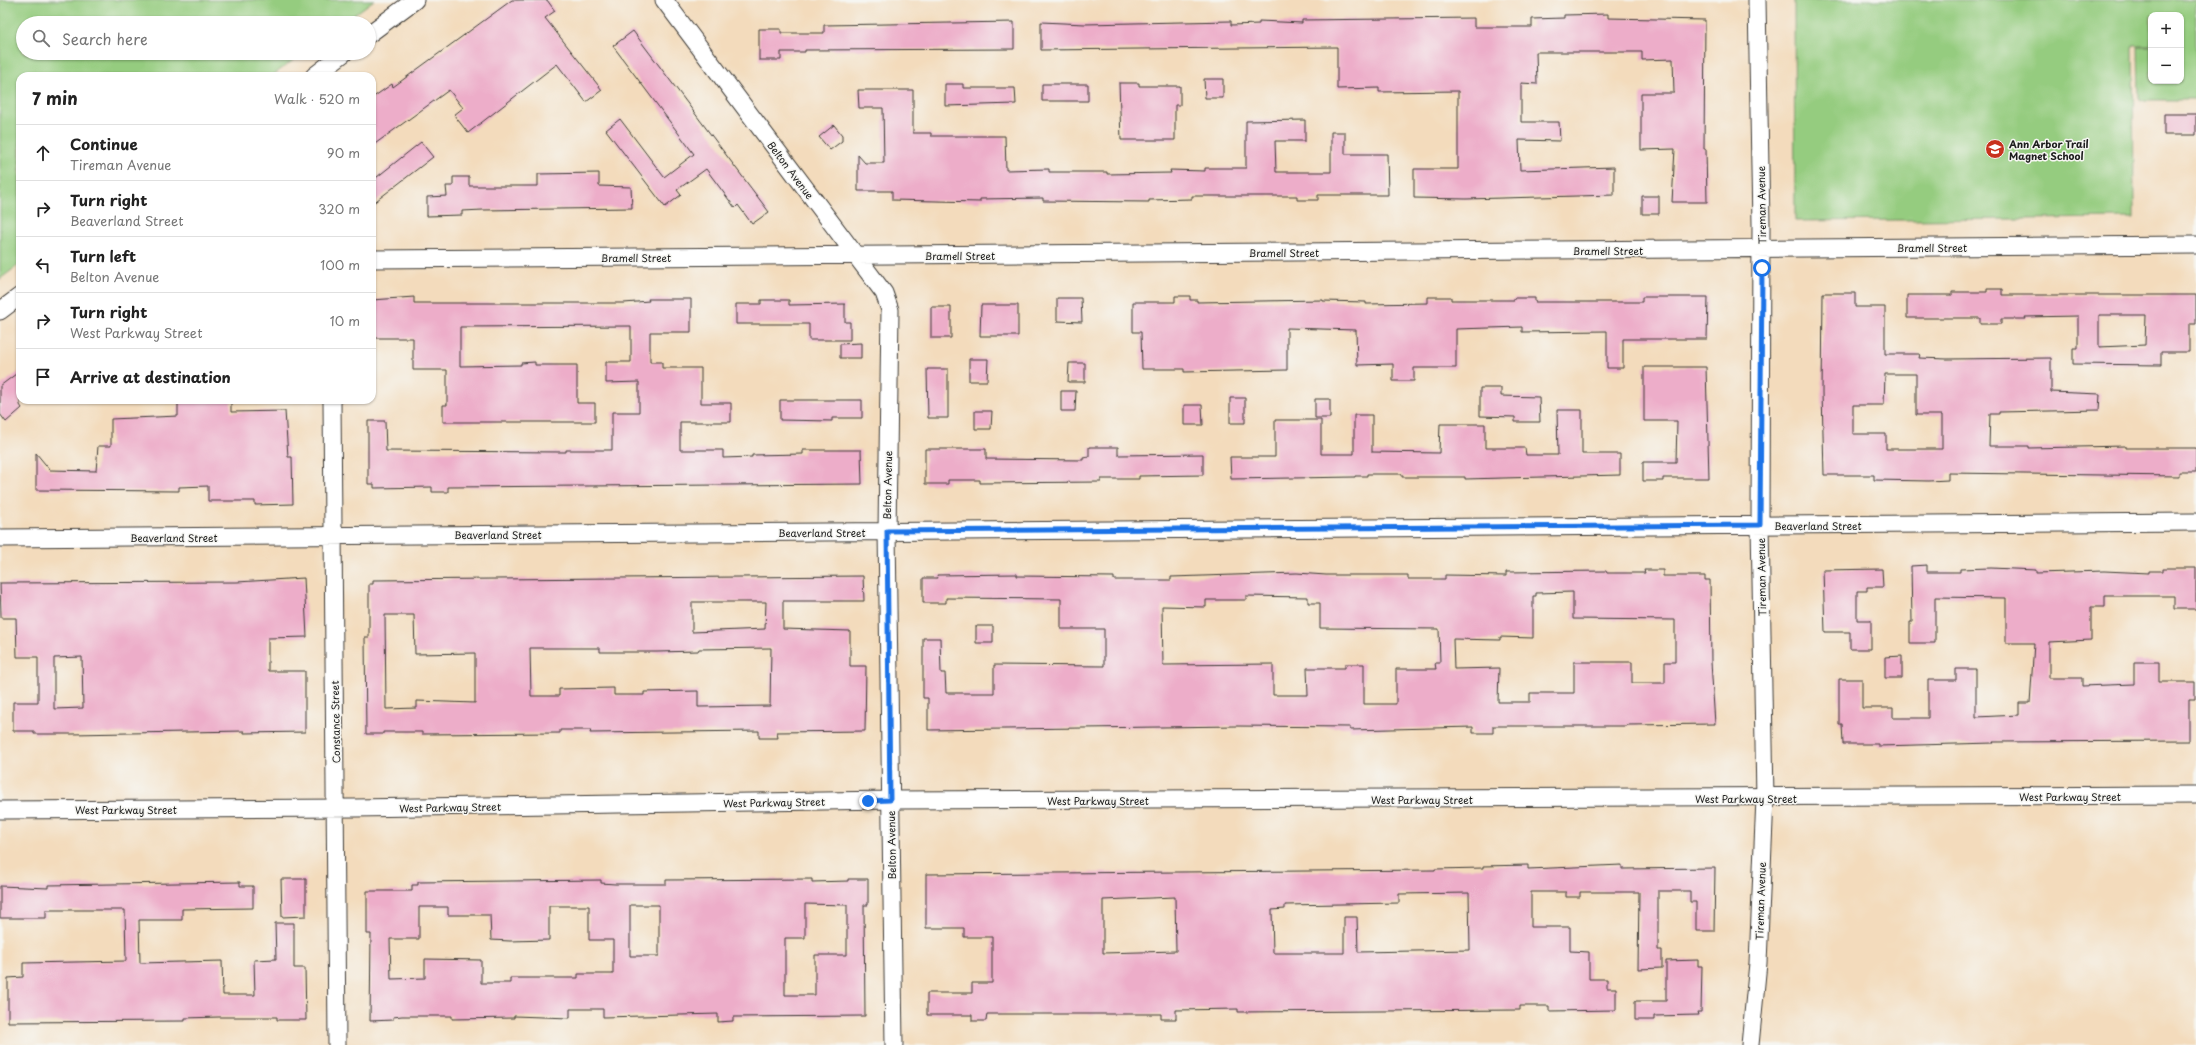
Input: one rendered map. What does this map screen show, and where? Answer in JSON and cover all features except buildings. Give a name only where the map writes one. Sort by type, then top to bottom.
[{"type":"street","points":[[376,29],[415,0]]},
{"type":"street","name":"Belton Avenue","points":[[664,0],[884,293],[890,310],[887,531],[894,1045]]},
{"type":"street","name":"Tireman Avenue","points":[[1750,1045],[1758,962],[1765,798],[1760,525],[1762,249],[1757,0]]},
{"type":"street","points":[[319,72],[335,60]]},
{"type":"street","name":"Bramell Street","points":[[376,259],[2196,246]]},
{"type":"street","points":[[0,311],[16,299]]},
{"type":"street","name":"Constance Street","points":[[332,404],[337,1045]]},
{"type":"street","name":"Beaverland Street","points":[[0,538],[2196,522]]},
{"type":"street","name":"West Parkway Street","points":[[0,810],[336,808],[890,800],[1765,798],[2196,795]]},
{"type":"green space","points":[[0,0],[374,0],[352,16],[16,16],[16,60],[294,60],[277,72],[16,72],[16,267],[0,279]]},
{"type":"green space","name":"Ann Arbor Trail Magnet School","points":[[1794,0],[2196,0],[2196,100],[2139,100],[2138,46],[2148,46],[2148,84],[2184,84],[2184,12],[2148,12],[2148,45],[2133,45],[2134,218],[1795,221]]},
{"type":"place","name":"Ann Arbor Trail Magnet School","points":[[1995,149]]},
{"type":"route","points":[[868,801],[890,800],[887,531],[1760,525],[1762,268]]}]
